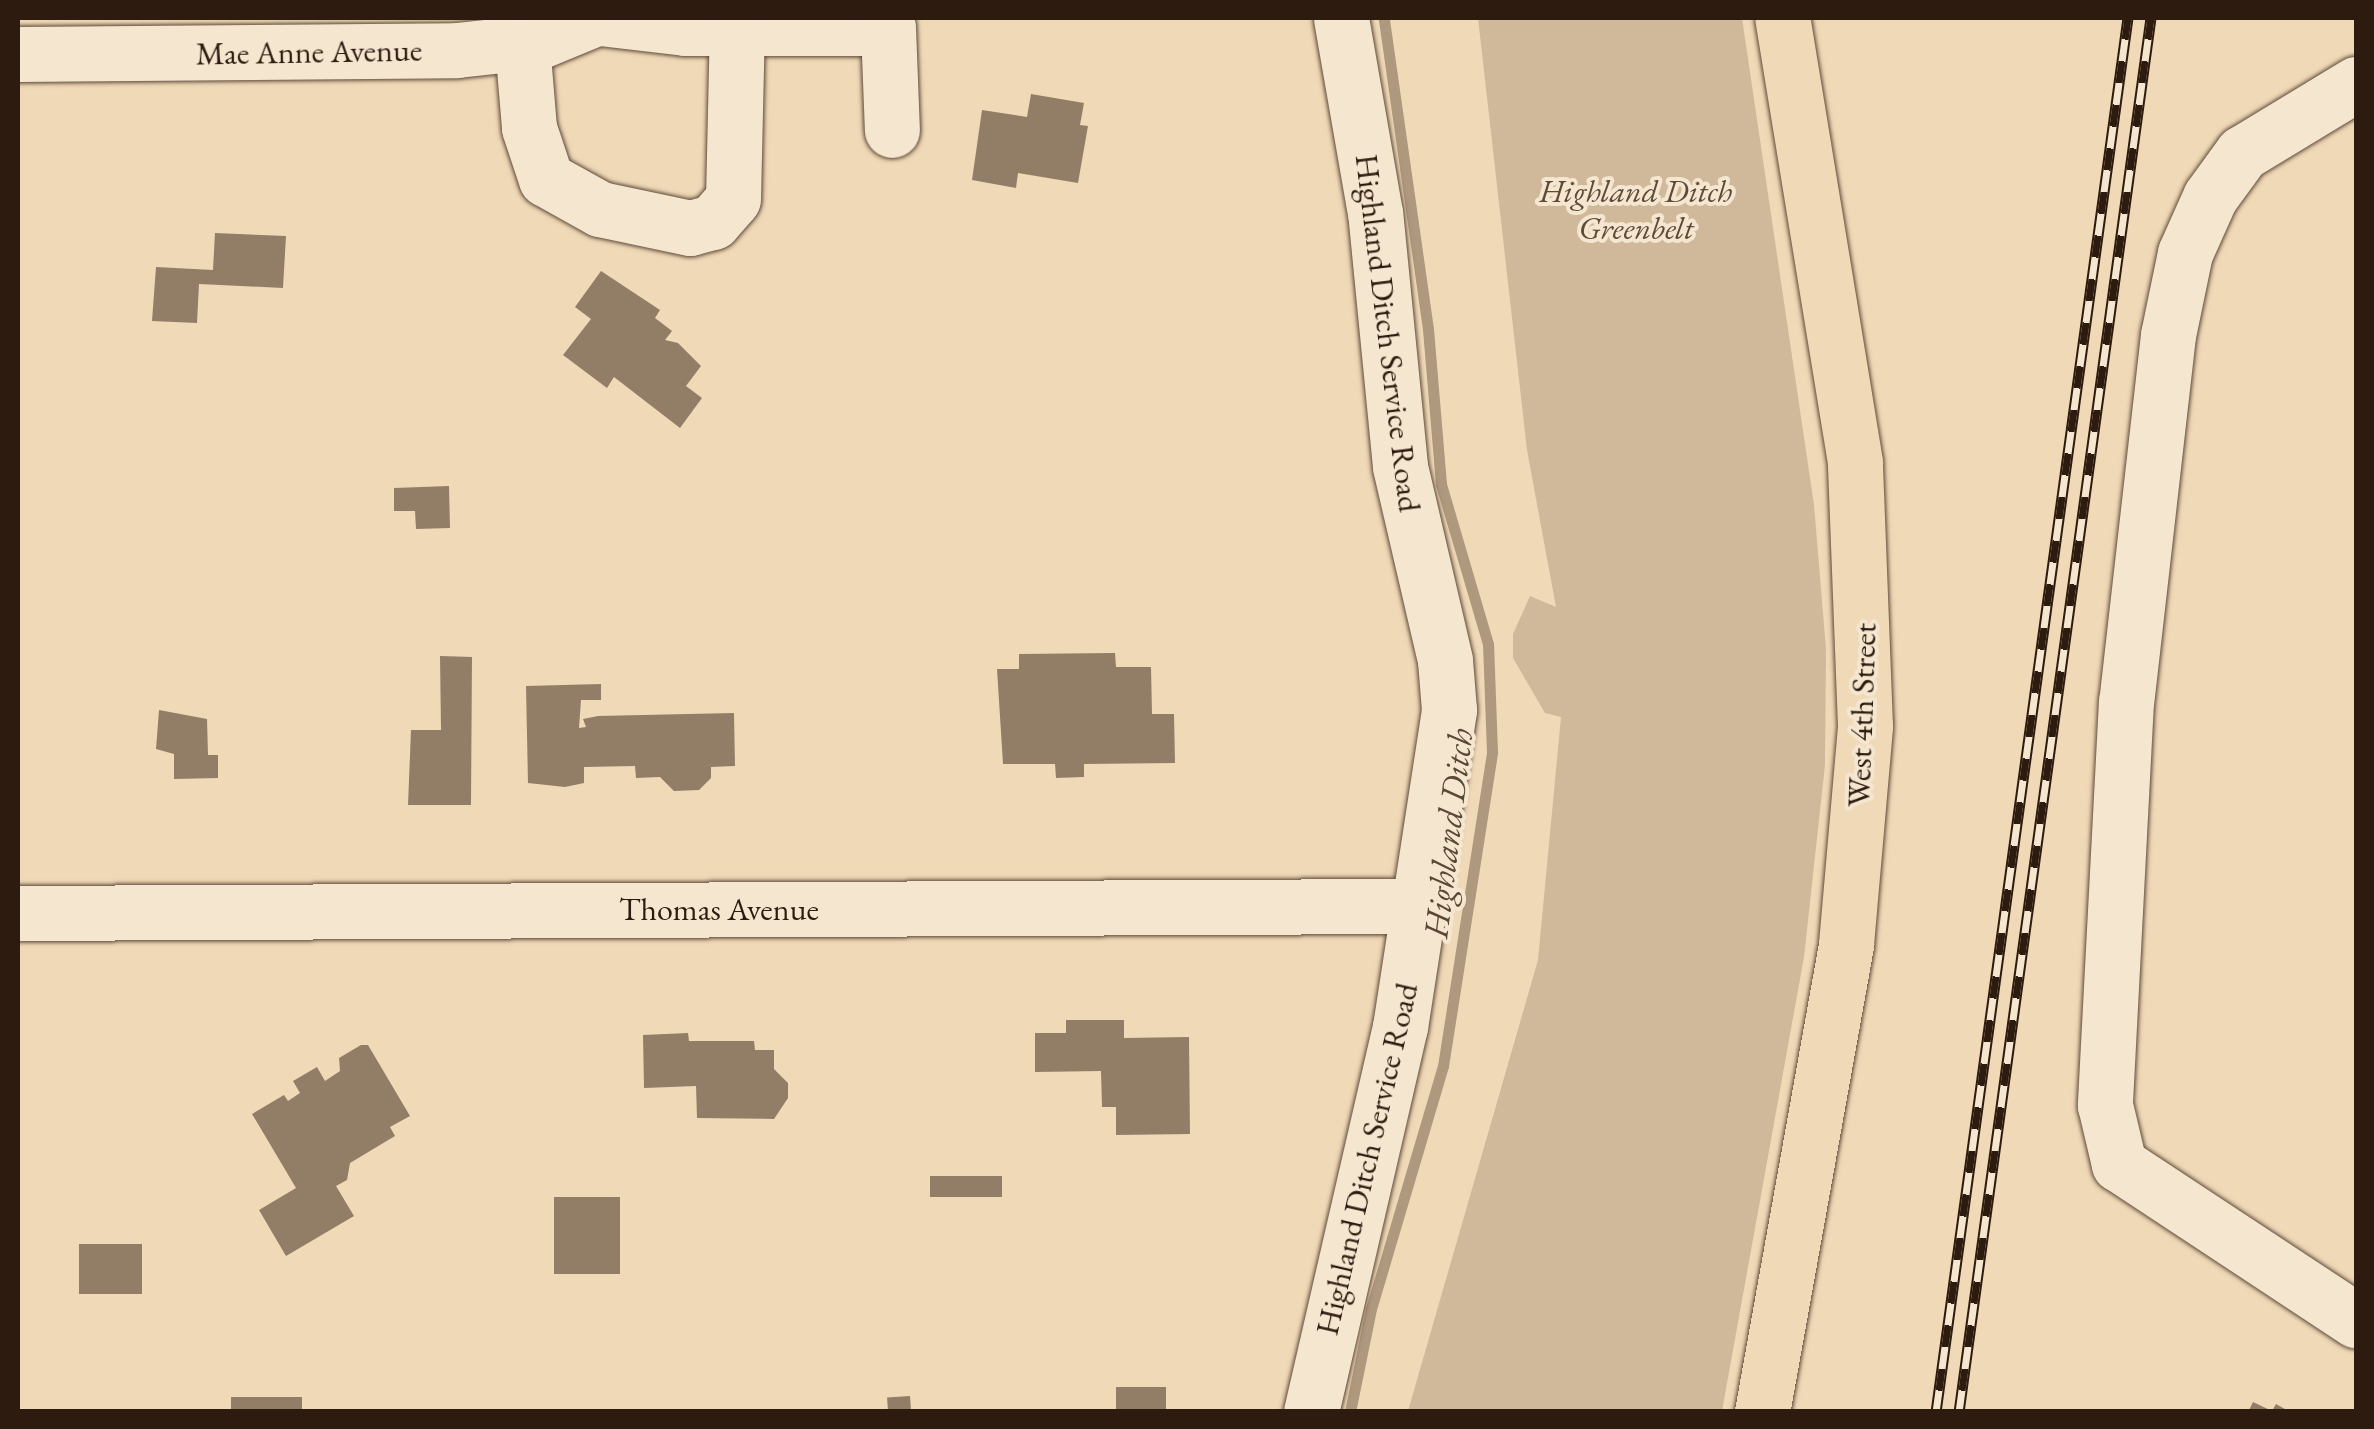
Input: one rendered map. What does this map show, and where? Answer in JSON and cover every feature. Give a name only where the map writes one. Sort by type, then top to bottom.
[{"type":"main road","name":"West 4th Street","points":[[1762,1412],[1846,944],[1865,726],[1854,462],[1782,18]]},
{"type":"street","points":[[598,18],[737,27],[888,28],[892,130]]},
{"type":"street","name":"Mae Anne Avenue","points":[[18,54],[427,51],[522,44],[598,18]]},
{"type":"street","name":"Highland Ditch Service Road","points":[[1311,1412],[1421,906],[1446,759],[1446,660],[1400,466],[1375,213],[1341,18]]},
{"type":"street","points":[[522,44],[529,128],[546,180],[600,209],[690,228],[712,222],[733,199],[737,27]]},
{"type":"street","points":[[2356,84],[2242,153],[2210,196],[2186,253],[2168,335],[2126,701],[2105,1105],[2119,1164],[2356,1320]]},
{"type":"street","name":"Thomas Avenue","points":[[18,914],[1421,906]]},
{"type":"green space","name":"Highland Ditch Greenbelt","points":[[1478,18],[1742,18],[1814,505],[1826,649],[1825,765],[1804,957],[1722,1411],[1408,1411],[1538,960],[1561,717],[1545,713],[1513,658],[1513,634],[1530,596],[1556,607],[1527,450]]},
{"type":"building","points":[[1031,94],[1084,103],[1080,125],[1088,126],[1078,183],[1018,173],[1016,188],[972,180],[982,110],[1027,117]]},
{"type":"building","points":[[215,233],[286,236],[283,288],[199,284],[197,323],[152,321],[156,267],[213,270]]},
{"type":"building","points":[[601,271],[660,310],[655,318],[672,331],[665,340],[678,343],[701,366],[686,386],[702,398],[680,428],[614,377],[607,388],[563,355],[591,319],[575,307]]},
{"type":"building","points":[[449,486],[450,528],[416,529],[415,511],[394,511],[394,488]]},
{"type":"building","points":[[1115,653],[1116,667],[1151,667],[1152,714],[1174,714],[1175,763],[1084,764],[1084,777],[1056,778],[1055,764],[1003,764],[997,669],[1019,669],[1019,654]]},
{"type":"building","points":[[440,656],[472,657],[471,805],[408,805],[411,730],[441,730]]},
{"type":"building","points":[[601,684],[601,700],[581,700],[579,728],[586,727],[583,719],[598,716],[734,713],[735,766],[711,767],[711,778],[699,790],[674,791],[660,777],[636,778],[635,766],[584,767],[584,783],[565,787],[528,783],[526,686]]},
{"type":"building","points":[[159,710],[207,719],[208,755],[218,755],[218,778],[174,779],[174,754],[156,749]]},
{"type":"building","points":[[1066,1020],[1124,1020],[1124,1038],[1189,1037],[1190,1134],[1116,1135],[1116,1107],[1102,1107],[1101,1071],[1035,1072],[1035,1033],[1066,1033]]},
{"type":"building","points":[[688,1033],[689,1041],[754,1041],[755,1050],[774,1050],[774,1069],[788,1083],[788,1098],[774,1119],[697,1118],[696,1086],[644,1088],[643,1035]]},
{"type":"building","points":[[368,1045],[410,1116],[390,1127],[395,1136],[350,1163],[347,1180],[336,1186],[354,1216],[286,1256],[259,1210],[296,1188],[252,1114],[284,1095],[288,1101],[300,1093],[293,1081],[317,1067],[325,1081],[340,1071],[339,1058]]},
{"type":"building","points":[[930,1176],[1002,1176],[1002,1197],[930,1197]]},
{"type":"building","points":[[554,1197],[620,1197],[620,1274],[554,1274]]},
{"type":"building","points":[[79,1244],[142,1244],[142,1294],[79,1294]]},
{"type":"building","points":[[1116,1387],[1166,1387],[1166,1412],[1116,1412]]},
{"type":"building","points":[[910,1396],[911,1412],[888,1412],[887,1398]]},
{"type":"building","points":[[231,1397],[302,1397],[302,1412],[231,1412]]},
{"type":"building","points":[[2253,1402],[2272,1411],[2276,1404],[2290,1412],[2248,1412]]},
{"type":"waterway","name":"Highland Ditch","points":[[1350,1412],[1371,1309],[1443,1066],[1492,752],[1488,644],[1441,484],[1428,329],[1384,18]]},
{"type":"railway","points":[[1936,1412],[2128,18]]},
{"type":"railway","points":[[1959,1412],[2151,18]]}]
